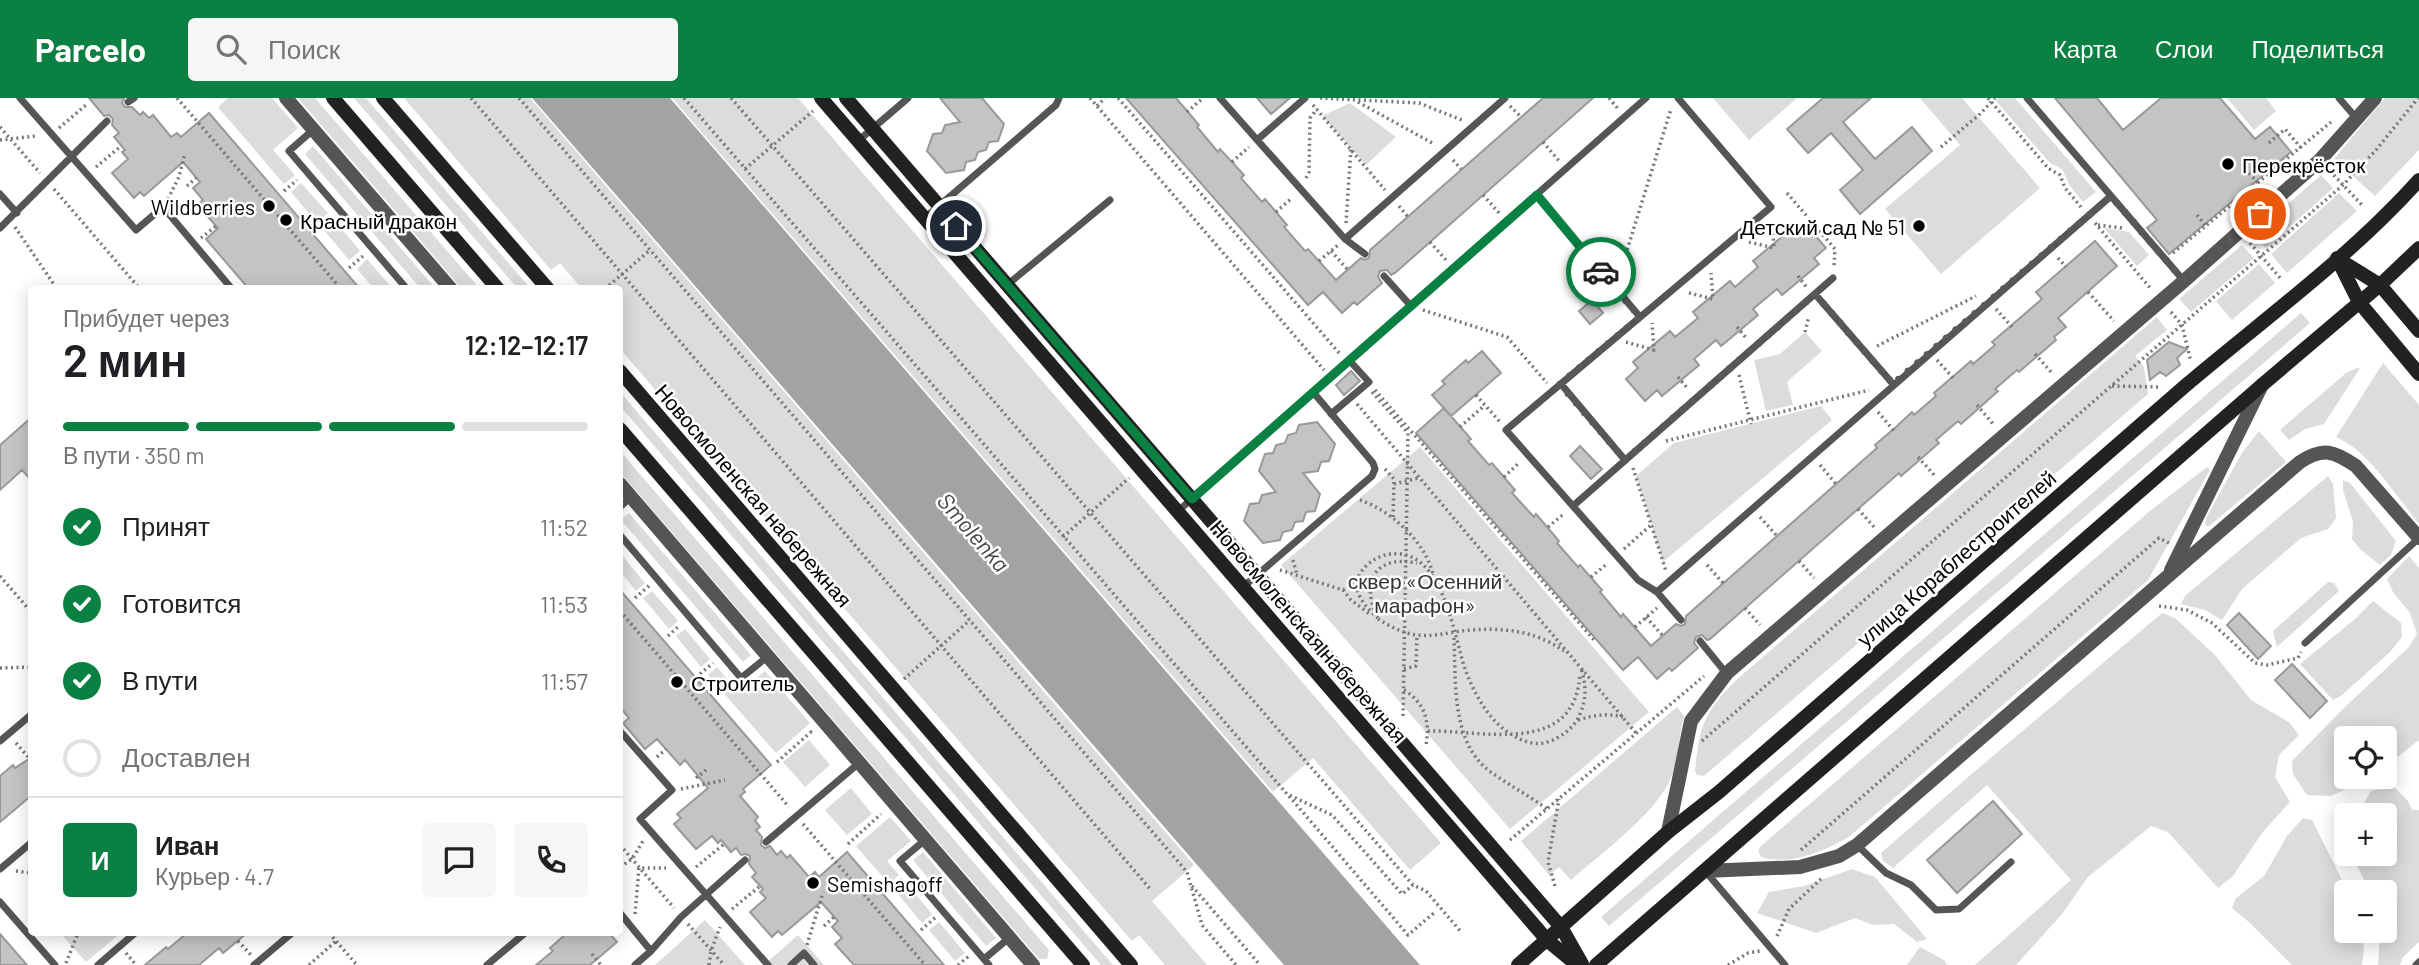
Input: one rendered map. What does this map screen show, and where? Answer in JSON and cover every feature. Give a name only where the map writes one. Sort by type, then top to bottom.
[{"type":"street","points":[[286,98],[447,285]]},
{"type":"street","points":[[333,98],[495,285]]},
{"type":"street","points":[[383,98],[545,285]]},
{"type":"street","name":"Новосмоленская набережная","points":[[846,98],[1561,928],[1580,965]]},
{"type":"street","points":[[1668,832],[1692,722],[1727,673],[2240,232],[2320,160],[2375,98]]},
{"type":"street","name":"Новосмоленская набережная","points":[[818,104],[858,141],[1547,940],[1580,965]]},
{"type":"street","name":"улица Кораблестроителей","points":[[1518,965],[2187,384],[2379,222],[2419,180]]},
{"type":"street","points":[[1596,965],[2380,285],[2419,248]]},
{"type":"street","points":[[2337,258],[2380,285],[2419,331]]},
{"type":"street","points":[[2337,258],[2360,302],[2419,374]]},
{"type":"street","name":"Новосмоленская набережная","points":[[623,375],[1131,965]]},
{"type":"street","points":[[2169,575],[2262,385]]},
{"type":"street","points":[[623,432],[1083,965]]},
{"type":"street","points":[[1705,872],[1818,864],[1857,845],[2314,453],[2328,452],[2343,457],[2356,466],[2419,538]]},
{"type":"street","points":[[625,502],[767,657],[1033,965]]},
{"type":"lane","points":[[20,98],[136,230],[163,207],[229,285]]},
{"type":"lane","points":[[858,141],[908,98]]},
{"type":"lane","points":[[925,218],[1056,105],[1059,98]]},
{"type":"lane","points":[[1220,98],[1345,239],[1365,254]]},
{"type":"lane","points":[[1257,140],[1306,98]]},
{"type":"lane","points":[[1345,239],[1505,98]]},
{"type":"lane","points":[[1178,511],[1347,359],[1411,306],[1646,98]]},
{"type":"lane","points":[[1676,98],[1771,207],[1506,429],[1638,580],[1657,592],[1681,620]]},
{"type":"lane","points":[[2027,98],[2184,281]]},
{"type":"lane","points":[[2033,105],[2040,98]]},
{"type":"lane","points":[[2339,98],[2357,119]]},
{"type":"lane","points":[[0,228],[107,121]]},
{"type":"lane","points":[[313,130],[289,151],[404,285]]},
{"type":"lane","points":[[0,194],[17,213]]},
{"type":"lane","points":[[1537,195],[1640,317]]},
{"type":"lane","points":[[1657,592],[2111,196]]},
{"type":"lane","points":[[1007,285],[1110,200]]},
{"type":"lane","points":[[1384,276],[1411,306]]},
{"type":"lane","points":[[1573,506],[1833,278]]},
{"type":"lane","points":[[1815,294],[1893,384]]},
{"type":"lane","points":[[1331,414],[1367,384],[1347,359]]},
{"type":"lane","points":[[1560,384],[1627,458]]},
{"type":"lane","points":[[1243,587],[1372,476],[1375,469],[1373,463],[1313,392]]},
{"type":"lane","points":[[2305,643],[2419,538]]},
{"type":"lane","points":[[623,539],[741,678],[767,657]]},
{"type":"lane","points":[[1700,641],[1727,673]]},
{"type":"lane","points":[[0,741],[28,717]]},
{"type":"lane","points":[[623,734],[672,790],[640,819],[768,965]]},
{"type":"lane","points":[[766,842],[859,763]]},
{"type":"lane","points":[[925,840],[900,861],[942,911],[987,962],[1009,939]]},
{"type":"lane","points":[[0,869],[28,845]]},
{"type":"lane","points":[[1857,845],[1886,873],[1911,885],[1936,910],[1959,909],[2011,862]]},
{"type":"lane","points":[[635,965],[652,951],[681,917],[745,860]]},
{"type":"lane","points":[[1705,872],[1784,964],[1794,965]]},
{"type":"lane","points":[[0,902],[28,934]]},
{"type":"lane","points":[[623,917],[652,951]]},
{"type":"lane","points":[[30,936],[55,965]]},
{"type":"lane","points":[[97,965],[131,936]]},
{"type":"lane","points":[[256,964],[289,936]]},
{"type":"lane","points":[[487,965],[521,936]]},
{"type":"lane","points":[[791,965],[804,953],[814,965]]},
{"type":"path","points":[[177,98],[338,285]]},
{"type":"path","points":[[471,98],[1151,890]]},
{"type":"path","points":[[519,98],[1187,872],[1202,925],[1237,965]]},
{"type":"path","points":[[684,98],[1408,935],[1435,912]]},
{"type":"path","points":[[731,98],[1413,886],[1426,891],[1462,933]]},
{"type":"path","points":[[1090,98],[1330,377]]},
{"type":"path","points":[[1097,106],[1105,98]]},
{"type":"path","points":[[1118,98],[1347,359]]},
{"type":"path","points":[[1187,112],[1203,98]]},
{"type":"path","points":[[1306,98],[1391,198]]},
{"type":"path","points":[[1320,98],[1419,103],[1474,125]]},
{"type":"path","points":[[1615,288],[1676,98]]},
{"type":"path","points":[[1684,757],[2343,185],[2376,150],[2418,98]]},
{"type":"path","points":[[1941,147],[1980,114],[1991,99],[2048,168],[2060,175],[2065,188],[2155,294]]},
{"type":"path","points":[[1356,100],[1445,151]]},
{"type":"path","points":[[745,169],[818,104]]},
{"type":"path","points":[[0,140],[52,134],[86,105]]},
{"type":"path","points":[[1276,212],[1301,190],[1309,172],[1310,118],[1317,109]]},
{"type":"path","points":[[0,127],[137,285]]},
{"type":"path","points":[[2168,257],[2301,148],[2285,129],[2269,143]]},
{"type":"path","points":[[1232,162],[1257,140]]},
{"type":"path","points":[[1543,142],[1566,169]]},
{"type":"path","points":[[88,175],[121,146]]},
{"type":"path","points":[[1319,261],[1345,239],[1351,148]]},
{"type":"path","points":[[163,207],[179,177],[185,153]]},
{"type":"path","points":[[2320,160],[2362,205]]},
{"type":"path","points":[[284,191],[307,172]]},
{"type":"path","points":[[2249,173],[2258,183]]},
{"type":"path","points":[[187,186],[197,178]]},
{"type":"path","points":[[1787,193],[1835,249],[1833,278]]},
{"type":"path","points":[[1483,195],[1507,221]]},
{"type":"path","points":[[1734,238],[1774,248],[1771,207]]},
{"type":"path","points":[[317,230],[340,210]]},
{"type":"path","points":[[2197,215],[2206,226]]},
{"type":"path","points":[[10,219],[54,285]]},
{"type":"path","points":[[2096,225],[2141,231]]},
{"type":"path","points":[[195,244],[216,226]]},
{"type":"path","points":[[2240,232],[2281,279]]},
{"type":"path","points":[[1430,242],[1453,268]]},
{"type":"path","points":[[349,268],[372,248]]},
{"type":"path","points":[[610,285],[650,250]]},
{"type":"path","points":[[1331,251],[1348,270]]},
{"type":"path","points":[[1673,289],[1713,299],[1710,258]]},
{"type":"path","points":[[2088,292],[2114,321]]},
{"type":"path","points":[[1865,352],[1976,296],[1989,301],[2013,328]]},
{"type":"path","points":[[1411,306],[1507,337],[1553,390]]},
{"type":"path","points":[[1614,339],[1654,349],[1651,308]]},
{"type":"path","points":[[2168,308],[2182,325],[2191,362]]},
{"type":"path","points":[[1930,352],[1955,380]]},
{"type":"path","points":[[2035,354],[2053,374]]},
{"type":"path","points":[[1736,363],[1750,422]]},
{"type":"path","points":[[2111,386],[2160,387],[2170,379]]},
{"type":"path","points":[[1367,384],[1408,427],[1595,641]]},
{"type":"path","points":[[1367,384],[1408,433]]},
{"type":"path","points":[[1640,447],[1750,422],[1893,384]]},
{"type":"path","points":[[1476,395],[1506,429]]},
{"type":"path","points":[[1351,397],[1636,733]]},
{"type":"path","points":[[1871,404],[1895,432]]},
{"type":"path","points":[[1460,427],[1485,405]]},
{"type":"path","points":[[1977,405],[1994,425]]},
{"type":"path","points":[[1403,718],[1408,427]]},
{"type":"path","points":[[1504,477],[1528,455]]},
{"type":"path","points":[[1812,456],[1836,484]]},
{"type":"path","points":[[1918,457],[1935,476]]},
{"type":"path","points":[[1627,458],[1669,581]]},
{"type":"path","points":[[1373,463],[1384,467],[1394,479],[1394,519]]},
{"type":"path","points":[[1063,537],[1130,477]]},
{"type":"path","points":[[1394,484],[1419,478]]},
{"type":"path","points":[[1348,496],[1379,508],[1394,519],[1430,562],[1446,603],[1466,670],[1481,703],[1494,722],[1525,742],[1541,743],[1556,739],[1578,720],[1608,714],[1623,717]]},
{"type":"path","points":[[1548,527],[1573,506]]},
{"type":"path","points":[[1752,508],[1777,536]]},
{"type":"path","points":[[1858,509],[1875,528]]},
{"type":"path","points":[[1591,577],[1651,525]]},
{"type":"path","points":[[1780,867],[2159,538],[2181,549]]},
{"type":"path","points":[[1378,618],[1364,606],[1357,595],[1363,569],[1374,559],[1389,554],[1405,558],[1419,564],[1433,575]]},
{"type":"path","points":[[1699,555],[1723,583]]},
{"type":"path","points":[[1378,618],[1371,601],[1369,586],[1374,574],[1405,558]]},
{"type":"path","points":[[1799,561],[1815,580]]},
{"type":"path","points":[[1273,567],[1343,590],[1363,611],[1404,632],[1417,635],[1505,629],[1530,633],[1551,641],[1569,654]]},
{"type":"path","points":[[0,576],[28,608]]},
{"type":"path","points":[[635,598],[657,579]]},
{"type":"path","points":[[1343,590],[1358,582]]},
{"type":"path","points":[[1635,627],[1665,601]]},
{"type":"path","points":[[2159,606],[2187,610],[2212,623],[2255,663],[2267,665],[2298,658],[2305,643]]},
{"type":"path","points":[[1745,608],[1761,627]]},
{"type":"path","points":[[623,614],[760,774]]},
{"type":"path","points":[[668,636],[690,617]]},
{"type":"path","points":[[1646,617],[1663,636]]},
{"type":"path","points":[[894,690],[940,644],[970,620]]},
{"type":"path","points":[[1454,632],[1459,713],[1474,755],[1486,768],[1547,809]]},
{"type":"path","points":[[1404,669],[1416,666],[1417,635]]},
{"type":"path","points":[[700,674],[722,655]]},
{"type":"path","points":[[0,668],[28,667]]},
{"type":"path","points":[[1428,731],[1525,735],[1542,731],[1568,710],[1575,697],[1581,668]]},
{"type":"path","points":[[1578,720],[1586,702],[1581,668]]},
{"type":"path","points":[[1403,689],[1423,708],[1428,731],[1426,745]]},
{"type":"path","points":[[8,734],[28,757]]},
{"type":"path","points":[[696,778],[706,770]]},
{"type":"path","points":[[672,790],[725,780]]},
{"type":"path","points":[[1287,794],[1332,814],[1402,894],[1413,886]]},
{"type":"path","points":[[1555,886],[1548,862],[1559,799]]},
{"type":"path","points":[[623,865],[632,859],[650,830]]},
{"type":"path","points":[[639,868],[685,871],[723,844]]},
{"type":"path","points":[[623,848],[724,965]]},
{"type":"path","points":[[836,862],[925,965]]},
{"type":"path","points":[[634,930],[639,868]]},
{"type":"path","points":[[888,891],[910,873]]},
{"type":"path","points":[[1728,965],[1748,953],[1771,949],[1789,909],[1824,876]]},
{"type":"path","points":[[1191,884],[1260,965]]},
{"type":"path","points":[[709,965],[711,951],[725,916],[760,886]]},
{"type":"path","points":[[804,953],[823,892]]},
{"type":"path","points":[[921,930],[942,911]]},
{"type":"path","points":[[824,926],[834,917]]},
{"type":"path","points":[[65,965],[77,936]]},
{"type":"path","points":[[332,936],[357,965]]},
{"type":"path","points":[[238,940],[256,964]]},
{"type":"path","points":[[309,965],[337,941]]},
{"type":"path","points":[[592,954],[601,965]]},
{"type":"green space","points":[[228,98],[272,98],[298,128],[273,150],[295,175],[284,184],[218,107]]},
{"type":"green space","points":[[298,98],[315,98],[477,285],[459,285]]},
{"type":"green space","points":[[354,98],[366,98],[528,285],[515,285]]},
{"type":"green space","points":[[404,98],[530,98],[1194,865],[1152,901],[1207,965],[1165,965],[1139,935],[1132,941],[623,352],[623,285],[579,285],[560,263],[551,270]]},
{"type":"green space","points":[[672,98],[798,98],[1441,843],[1410,870],[1313,758],[1273,792]]},
{"type":"green space","points":[[1713,98],[1797,98],[1749,140]]},
{"type":"green space","points":[[1920,98],[1962,98],[2040,188],[1941,274],[1885,209],[1960,145]]},
{"type":"green space","points":[[1999,98],[2015,98],[2096,192],[2083,202],[2070,186],[2062,169],[2050,163],[1996,101]]},
{"type":"green space","points":[[2227,98],[2266,98],[2276,111],[2254,130]]},
{"type":"green space","points":[[2385,98],[2419,98],[2419,150],[2375,196],[2334,159]]},
{"type":"green space","points":[[1350,103],[1396,137],[1366,165],[1322,116]]},
{"type":"green space","points":[[313,146],[432,285],[418,285],[305,154]]},
{"type":"green space","points":[[2321,175],[2333,188],[2266,248],[2254,234]]},
{"type":"green space","points":[[301,183],[328,213],[317,223],[291,192]]},
{"type":"green space","points":[[2339,193],[2357,211],[2287,273],[2271,254]]},
{"type":"green space","points":[[334,220],[360,251],[349,260],[323,229]]},
{"type":"green space","points":[[2104,228],[2129,232],[2149,255],[2137,266]]},
{"type":"green space","points":[[2242,245],[2254,258],[2191,312],[2179,299]]},
{"type":"green space","points":[[367,259],[390,285],[371,285],[357,269]]},
{"type":"green space","points":[[2259,264],[2275,283],[2232,320],[2216,301]]},
{"type":"green space","points":[[2301,313],[2310,323],[1609,926],[1601,917]]},
{"type":"green space","points":[[2157,317],[2167,330],[2135,356],[2144,367],[2148,394],[1704,776],[1697,775],[1697,756],[1705,722],[1716,702],[1735,681]]},
{"type":"green space","points":[[1805,332],[1822,351],[1787,382],[1793,405],[1766,411],[1754,360],[1780,354]]},
{"type":"green space","points":[[2383,363],[2419,405],[2419,524],[2371,463],[2336,437]]},
{"type":"green space","points":[[2360,368],[2324,424],[2305,429],[2289,440],[2280,430],[2346,373]]},
{"type":"green space","points":[[623,395],[1113,965],[1101,965],[623,409]]},
{"type":"green space","points":[[1821,406],[1832,420],[1663,562],[1636,476],[1674,443]]},
{"type":"green space","points":[[2259,431],[2286,462],[2208,527],[2205,524],[2206,518],[2242,453]]},
{"type":"green space","name":"сквер «Осенний марафон»","points":[[1420,447],[1649,712],[1510,829],[1281,565]]},
{"type":"green space","points":[[623,454],[1049,950],[1047,959],[1039,959],[623,475]]},
{"type":"green space","points":[[2207,467],[2210,470],[2148,580],[1850,836],[1807,856],[1784,860],[1761,857],[1758,851],[1761,846],[2150,511]]},
{"type":"green space","points":[[2328,476],[2333,484],[2336,518],[2328,529],[2301,538],[2242,589],[2222,620],[2205,610],[2181,604],[2185,596]]},
{"type":"green space","points":[[2343,480],[2350,483],[2396,541],[2391,555],[2380,565],[2352,539],[2353,522],[2343,490]]},
{"type":"green space","points":[[629,513],[751,655],[743,662],[623,522],[623,518]]},
{"type":"green space","points":[[2409,556],[2419,568],[2419,740],[2397,757],[2397,726],[2334,726],[2334,789],[2346,789],[2331,796],[2307,795],[2293,774],[2292,761],[2408,648],[2417,634],[2410,613],[2393,592],[2387,579]]},
{"type":"green space","points":[[623,557],[645,583],[636,591],[623,575]]},
{"type":"green space","points":[[2328,582],[2334,583],[2339,591],[2277,647],[2273,631]]},
{"type":"green space","points":[[652,591],[678,621],[669,629],[643,598]]},
{"type":"green space","points":[[2373,601],[2401,623],[2402,637],[2390,652],[2333,700],[2300,664]]},
{"type":"green space","points":[[2162,613],[2175,618],[2215,655],[2251,700],[2289,722],[2299,735],[2279,755],[2275,777],[2290,802],[2262,833],[2233,876],[2218,888],[2168,832],[2151,826],[2088,877],[2062,914],[2016,965],[1975,965],[2071,880],[1987,785],[1893,868],[1883,861],[1881,853]]},
{"type":"green space","points":[[685,629],[710,659],[701,667],[676,636]]},
{"type":"green space","points":[[717,667],[739,693],[765,671],[810,723],[776,753],[708,675]]},
{"type":"green space","points":[[1677,707],[1684,716],[1676,760],[1672,775],[1655,803],[1628,831],[1571,880],[1559,867],[1549,875],[1521,841]]},
{"type":"green space","points":[[809,740],[830,765],[805,787],[783,762]]},
{"type":"green space","points":[[851,788],[872,814],[847,835],[825,810]]},
{"type":"green space","points":[[2396,789],[2408,801],[2412,810],[2419,810],[2419,942],[2403,957],[2400,965],[2378,965],[2379,943],[2397,943],[2397,880],[2364,880],[2357,866],[2397,866],[2397,803],[2364,803],[2371,791]]},
{"type":"green space","points":[[890,817],[911,841],[887,861],[899,875],[889,884],[856,846]]},
{"type":"green space","points":[[2303,818],[2312,820],[2342,880],[2334,880],[2334,943],[2363,943],[2362,965],[2292,965],[2232,908],[2236,898],[2264,876],[2287,836]]},
{"type":"green space","points":[[923,852],[996,938],[986,946],[913,860]]},
{"type":"green space","points":[[1852,869],[1875,877],[1927,939],[1917,942],[1894,924],[1873,925],[1855,918],[1816,933],[1757,913],[1769,892],[1804,886]]},
{"type":"green space","points":[[906,883],[932,914],[922,923],[896,892]]},
{"type":"green space","points":[[705,920],[745,965],[655,965]]},
{"type":"green space","points":[[939,922],[965,953],[955,961],[929,930]]},
{"type":"green space","points":[[798,935],[824,965],[764,965]]},
{"type":"green space","points":[[63,936],[117,936],[86,962]]},
{"type":"green space","points":[[1920,947],[1944,960],[1947,965],[1907,965]]},
{"type":"water","name":"Smolenka","points":[[532,98],[670,98],[1420,965],[1284,965]]},
{"type":"building","points":[[89,98],[124,98],[122,103],[125,107],[132,107],[140,115],[143,112],[149,118],[153,115],[171,137],[177,133],[181,137],[209,113],[357,285],[246,285],[206,239],[218,228],[197,205],[203,200],[193,188],[200,182],[183,162],[144,196],[140,192],[134,198],[112,173],[128,159],[122,152],[125,150],[114,137],[119,133],[112,125],[113,119],[109,115],[104,116]]},
{"type":"building","points":[[940,98],[982,98],[1004,124],[998,141],[989,142],[986,150],[978,152],[975,160],[966,162],[964,170],[946,173],[927,151],[933,134],[942,133],[945,125],[960,122]]},
{"type":"building","points":[[1126,98],[1176,98],[1218,152],[1220,149],[1244,175],[1241,178],[1262,202],[1265,199],[1287,225],[1284,227],[1305,251],[1308,249],[1336,280],[1361,258],[1369,258],[1370,250],[1543,98],[1593,98],[1395,273],[1391,275],[1387,270],[1380,271],[1378,277],[1382,283],[1357,305],[1354,302],[1342,313],[1323,292],[1308,305]]},
{"type":"building","points":[[1257,98],[1290,98],[1271,114]]},
{"type":"building","points":[[1823,98],[1871,98],[1843,122],[1875,159],[1912,127],[1932,151],[1860,214],[1840,190],[1863,170],[1831,133],[1808,153],[1787,129]]},
{"type":"building","points":[[2055,98],[2097,98],[2123,130],[2161,98],[2220,98],[2255,139],[2270,127],[2291,152],[2169,254],[2147,228],[2157,220]]},
{"type":"building","points":[[1807,226],[1826,248],[1814,258],[1819,264],[1782,295],[1777,289],[1753,309],[1758,315],[1721,346],[1716,340],[1694,359],[1699,365],[1662,396],[1657,390],[1645,401],[1626,379],[1638,368],[1633,362],[1670,331],[1675,337],[1698,318],[1693,312],[1730,281],[1735,287],[1758,267],[1753,261],[1790,230],[1795,236]]},
{"type":"building","points":[[2095,241],[2117,266],[2058,318],[2066,327],[2054,337],[2056,340],[1995,389],[1998,391],[1969,417],[1961,424],[1958,421],[1936,440],[1939,443],[1901,476],[1899,473],[1710,639],[1707,640],[1702,635],[1696,637],[1694,643],[1698,648],[1672,671],[1669,668],[1657,679],[1638,657],[1623,670],[1416,433],[1444,408],[1471,439],[1468,441],[1515,490],[1512,493],[1534,517],[1536,514],[1559,541],[1557,543],[1602,590],[1600,592],[1621,617],[1623,614],[1651,646],[1676,624],[1685,624],[1686,616],[1877,448],[1875,445],[1912,412],[1914,415],[1936,396],[1934,393],[1971,361],[1973,364],[1995,345],[1992,342],[2042,299],[2036,292]]},
{"type":"building","points":[[1592,300],[1603,313],[1590,324],[1579,311]]},
{"type":"building","points":[[2169,342],[2187,349],[2177,358],[2180,365],[2166,376],[2160,372],[2150,380],[2147,360]]},
{"type":"building","points":[[1482,351],[1501,373],[1451,416],[1432,395],[1445,384],[1442,381],[1466,360],[1468,363]]},
{"type":"building","points":[[1351,371],[1360,381],[1344,395],[1336,385]]},
{"type":"building","points":[[28,420],[28,477],[22,470],[0,490],[0,445]]},
{"type":"building","points":[[1317,422],[1335,444],[1329,461],[1321,462],[1318,471],[1303,473],[1320,494],[1315,511],[1306,512],[1303,521],[1295,522],[1292,530],[1283,532],[1280,540],[1263,543],[1244,521],[1250,504],[1259,503],[1262,495],[1276,492],[1259,471],[1265,454],[1273,453],[1276,445],[1285,443],[1288,435],[1296,433],[1299,425]]},
{"type":"building","points":[[1580,446],[1602,469],[1591,479],[1570,456]]},
{"type":"building","points":[[623,593],[771,765],[743,789],[745,792],[740,796],[758,817],[755,820],[760,827],[756,830],[762,837],[761,845],[765,848],[770,846],[777,855],[781,851],[787,858],[790,855],[809,877],[815,872],[819,877],[847,852],[944,965],[854,965],[835,944],[842,938],[832,927],[838,921],[821,902],[782,935],[778,931],[772,937],[750,912],[766,898],[760,892],[763,889],[752,877],[756,873],[749,864],[750,856],[741,855],[736,848],[731,852],[721,840],[718,843],[712,836],[696,849],[674,824],[681,818],[677,814],[708,788],[685,760],[680,765],[657,739],[645,749],[623,723],[629,718],[623,711]]},
{"type":"building","points":[[2239,613],[2271,646],[2258,659],[2227,625]]},
{"type":"building","points":[[2292,664],[2327,701],[2310,718],[2275,680]]},
{"type":"building","points":[[28,760],[28,798],[0,822],[0,776],[13,765],[15,768]]},
{"type":"building","points":[[1993,801],[2022,834],[1957,893],[1927,860]]},
{"type":"building","points":[[0,934],[27,965],[0,965]]},
{"type":"building","points":[[183,936],[243,936],[223,953],[219,948],[199,965],[145,965],[166,947],[168,949]]},
{"type":"building","points":[[564,936],[612,936],[617,942],[590,965],[536,965],[553,951],[550,948]]},
{"type":"way so far","points":[[1601,272],[1640,317],[1560,384],[1625,460],[1815,294],[1893,384],[2111,196],[2184,281],[2260,214]]},
{"type":"place","name":"Перекрёсток","points":[[2228,164]]},
{"type":"place","name":"Wildberries","points":[[269,206]]},
{"type":"place","name":"Красный дракон","points":[[286,220]]},
{"type":"place","name":"Детский сад № 51","points":[[1919,226]]},
{"type":"place","name":"Строитель","points":[[677,682]]},
{"type":"place","name":"Semishagoff","points":[[813,883]]},
{"type":"route","points":[[956,226],[1192,499],[1537,195],[1601,272]]}]
